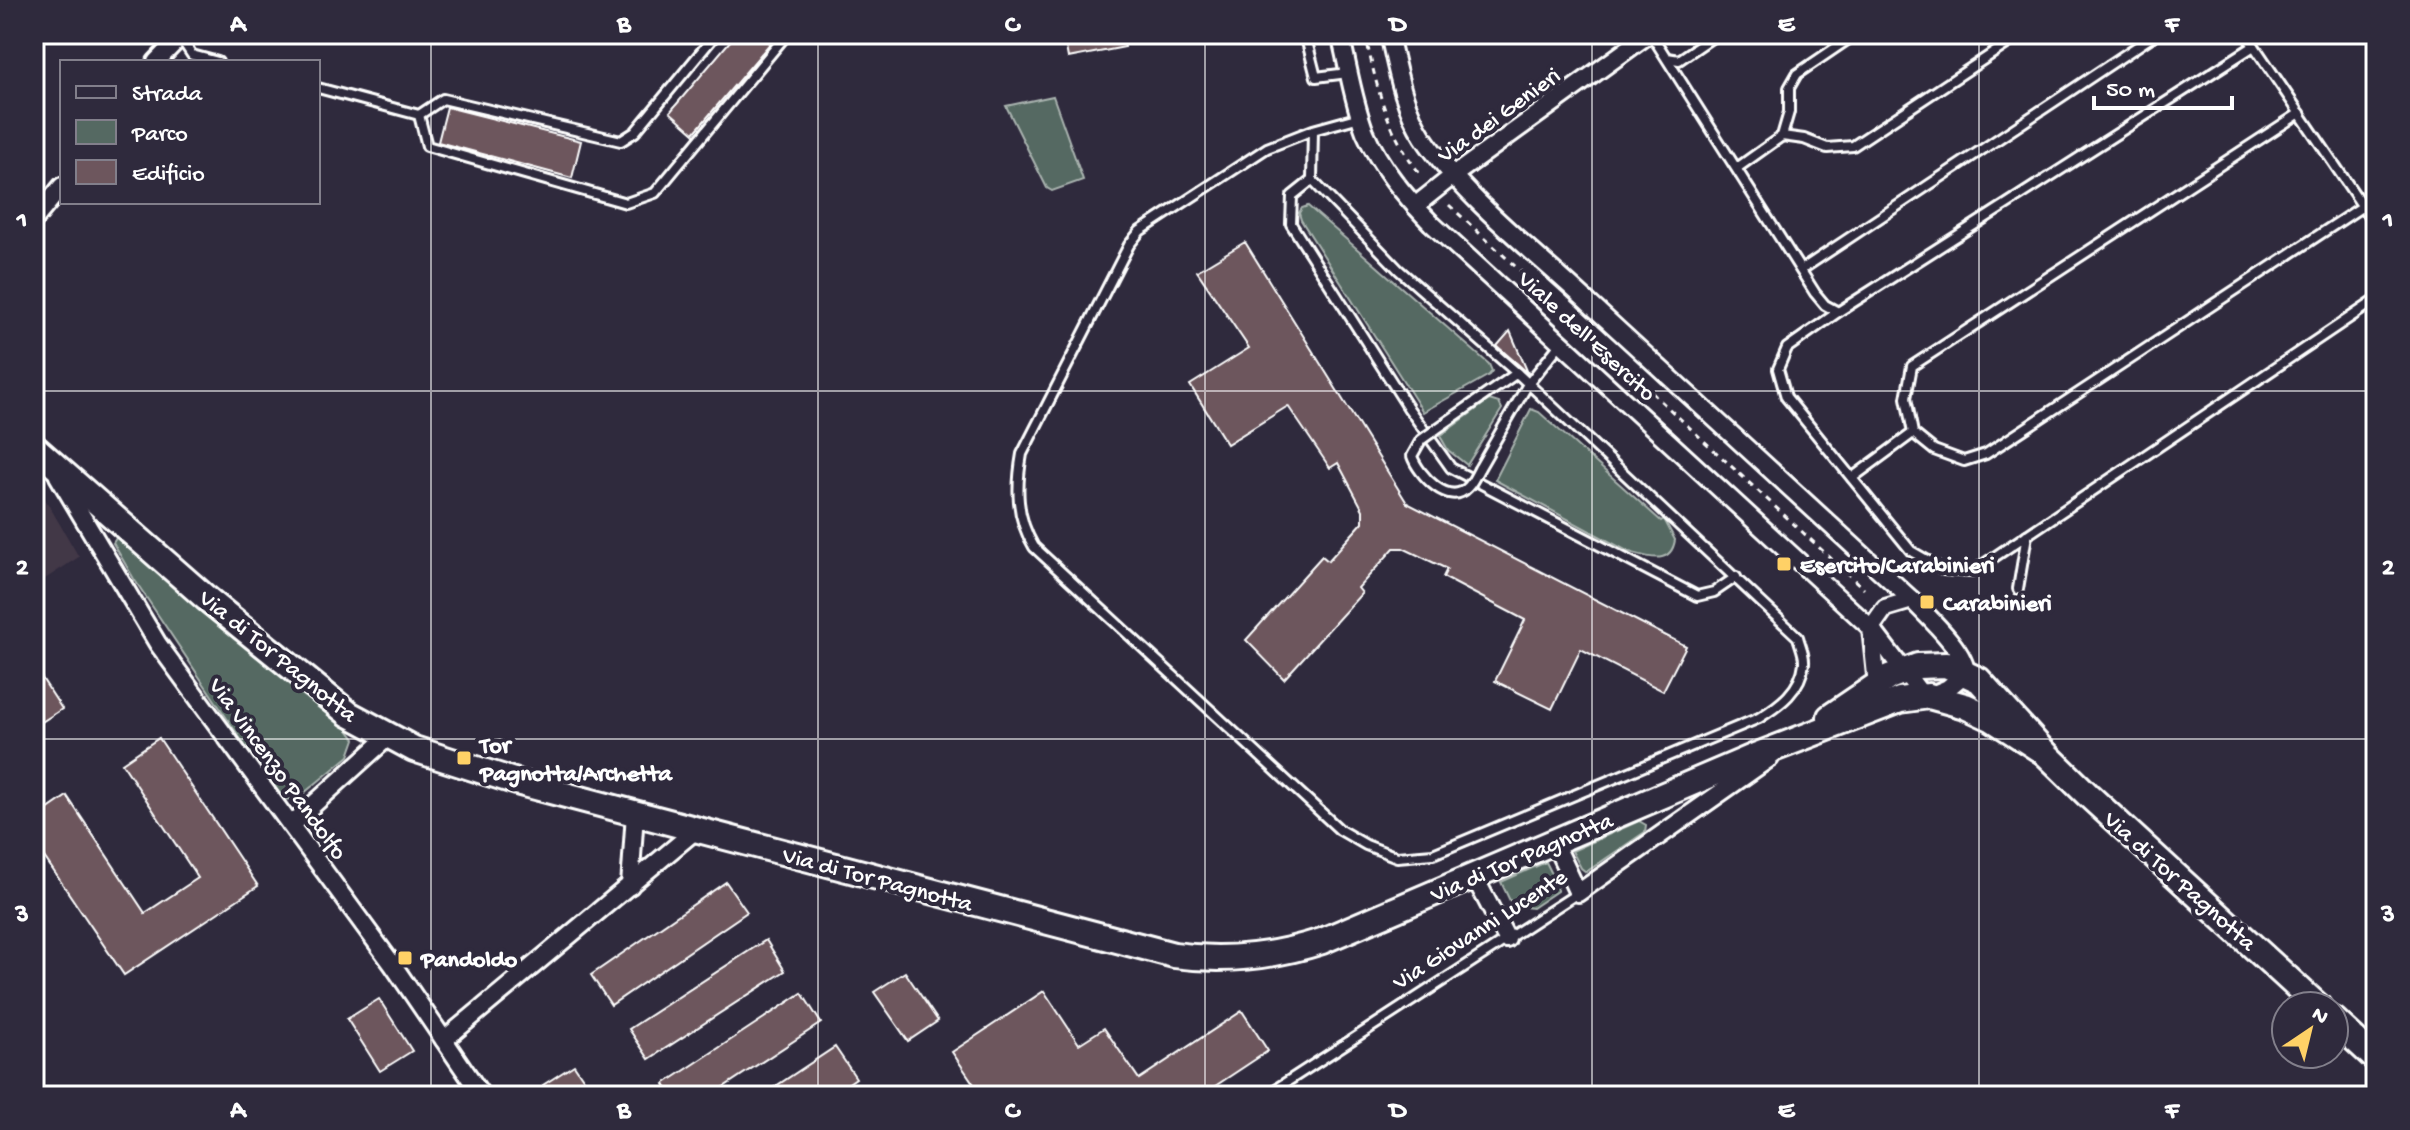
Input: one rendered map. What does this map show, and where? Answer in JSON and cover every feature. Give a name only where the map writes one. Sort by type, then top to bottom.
[{"type":"street","name":"Viale dell'Esercito","points":[[1340,34],[1361,117],[1379,159],[1415,206],[1871,628],[1914,686],[1929,696]]},
{"type":"street","name":"Viale dell'Esercito","points":[[1389,34],[1400,84],[1413,119],[1454,175],[1912,600],[1952,644],[1965,662],[1966,673]]},
{"type":"street","name":"Via dei Genieri","points":[[1415,206],[1650,34]]},
{"type":"street","points":[[158,60],[180,35]]},
{"type":"street","points":[[34,220],[60,188]]},
{"type":"street","name":"Via di Tor Pagnotta","points":[[42,454],[300,677],[349,714],[388,737],[442,760],[1174,955],[1211,960],[1262,955],[1305,946],[1390,914],[1794,740],[1894,702],[1929,696],[1976,710],[2045,753]]},
{"type":"street","name":"Via Vincenzo Pandolfo","points":[[42,454],[158,644],[292,824],[482,1096]]},
{"type":"street","points":[[1877,685],[1871,628],[1885,608],[1912,600]]},
{"type":"street","name":"Via di Tor Pagnotta","points":[[1794,740],[1903,670],[1935,664],[1966,673],[1992,692],[2045,753],[2301,990]]},
{"type":"street","points":[[1929,696],[1945,691],[1966,673]]},
{"type":"street","points":[[292,824],[388,737]]},
{"type":"street","name":"Via Giovanni Lucente","points":[[1578,893],[1794,740]]},
{"type":"street","points":[[630,886],[635,813]]},
{"type":"street","points":[[444,1040],[697,829]]},
{"type":"street","points":[[1554,842],[1578,893]]},
{"type":"street","points":[[1474,876],[1507,939]]},
{"type":"street","points":[[2350,1035],[2376,1059]]},
{"type":"lane","points":[[320,89],[419,115],[443,99],[621,141],[635,132],[716,34]]},
{"type":"lane","points":[[419,115],[427,146],[626,203],[655,193],[787,34]]},
{"type":"lane","points":[[1305,34],[1316,77],[1349,73]]},
{"type":"lane","points":[[1650,34],[1821,300],[1838,312]]},
{"type":"lane","points":[[1666,57],[1679,60],[1717,34]]},
{"type":"lane","points":[[1737,168],[1782,136],[1789,112],[1789,88],[1797,74],[1856,34]]},
{"type":"lane","points":[[1782,136],[1804,139],[1827,148],[1853,146],[2022,34]]},
{"type":"lane","points":[[1801,270],[2156,34]]},
{"type":"lane","points":[[2246,34],[2376,226]]},
{"type":"lane","points":[[180,35],[192,55],[211,60]]},
{"type":"lane","points":[[2254,46],[1838,312],[1787,348],[1778,369],[1786,397],[1911,551],[1944,570],[1972,572],[2376,300]]},
{"type":"lane","points":[[2300,113],[1912,366],[1906,398],[1913,433],[1934,450],[1964,461],[1986,454],[2363,206]]},
{"type":"lane","points":[[1313,130],[1312,180],[1399,270],[1517,373],[1798,637],[1805,661],[1797,683],[1784,702],[1759,718],[1433,854],[1397,857],[1366,845],[1340,830],[1034,547],[1025,532],[1017,485],[1022,454],[1129,245],[1140,231],[1267,148],[1313,130],[1361,117]]},
{"type":"lane","points":[[1312,180],[1292,196],[1291,224],[1409,409],[1451,468],[1697,596],[1714,592],[1736,577]]},
{"type":"lane","points":[[1517,373],[1421,440],[1412,456],[1416,469],[1431,485],[1454,493],[1468,488],[1528,384],[1561,342]]},
{"type":"lane","points":[[1852,478],[1913,433]]},
{"type":"lane","points":[[2018,589],[2027,535]]},
{"type":"lane","name":"Via Giovanni Lucente","points":[[1265,1096],[1578,893]]},
{"type":"path","points":[[1365,34],[1380,102],[1396,140],[1421,175]]},
{"type":"path","name":"Viale dell'Esercito","points":[[1449,205],[1864,589]]},
{"type":"shaded area","points":[[34,480],[79,557],[34,586]]},
{"type":"green space","points":[[1053,96],[1083,180],[1052,191],[1047,188],[1006,106]]},
{"type":"green space","points":[[1308,206],[1489,364],[1492,371],[1489,375],[1423,412],[1301,220],[1299,213]]},
{"type":"green space","points":[[1489,400],[1499,403],[1502,409],[1467,465],[1448,450],[1440,436]]},
{"type":"green space","points":[[1531,409],[1539,412],[1661,521],[1664,519],[1675,540],[1669,554],[1658,558],[1629,552],[1495,480]]},
{"type":"green space","points":[[120,537],[295,688],[342,722],[355,739],[349,756],[298,798],[284,800],[278,795],[134,579],[113,543]]},
{"type":"green space","points":[[1639,821],[1646,825],[1645,832],[1586,872],[1581,868],[1572,851]]},
{"type":"green space","points":[[1546,862],[1557,884],[1557,891],[1532,908],[1512,905],[1501,882]]},
{"type":"building","points":[[736,34],[778,34],[694,133],[670,112]]},
{"type":"building","points":[[1095,34],[1123,34],[1125,47],[1068,58],[1065,42]]},
{"type":"building","points":[[447,107],[581,141],[572,178],[438,142]]},
{"type":"building","points":[[1245,242],[1407,503],[1686,646],[1663,691],[1581,649],[1552,709],[1495,681],[1525,620],[1443,577],[1447,569],[1403,548],[1394,548],[1358,588],[1362,593],[1284,679],[1246,640],[1322,556],[1328,561],[1363,522],[1363,510],[1338,463],[1330,468],[1288,406],[1227,444],[1190,385],[1249,348],[1197,271]]},
{"type":"building","points":[[1510,331],[1528,373],[1497,346]]},
{"type":"building","points":[[34,666],[62,709],[34,727]]},
{"type":"building","points":[[159,738],[258,886],[124,975],[34,842],[34,819],[67,796],[145,913],[198,878],[122,763]]},
{"type":"building","points":[[726,882],[747,912],[611,1005],[591,975]]},
{"type":"building","points":[[766,940],[785,971],[649,1059],[629,1029]]},
{"type":"building","points":[[905,972],[938,1021],[908,1041],[874,992]]},
{"type":"building","points":[[1044,991],[1079,1044],[1104,1028],[1139,1079],[1242,1011],[1268,1051],[1200,1096],[982,1096],[952,1052]]},
{"type":"building","points":[[802,993],[821,1023],[710,1096],[671,1096],[664,1084]]},
{"type":"building","points":[[379,999],[412,1051],[380,1071],[347,1019]]},
{"type":"building","points":[[835,1047],[856,1078],[830,1096],[761,1096]]},
{"type":"building","points":[[574,1065],[595,1096],[550,1096],[543,1085]]},
{"type":"place","name":"Esercito/Carabinieri","points":[[1784,564]]},
{"type":"place","name":"Carabinieri","points":[[1927,602]]},
{"type":"place","name":"Tor Pagnotta/Archetta","points":[[464,758]]},
{"type":"place","name":"Pandoldo","points":[[405,958]]}]
